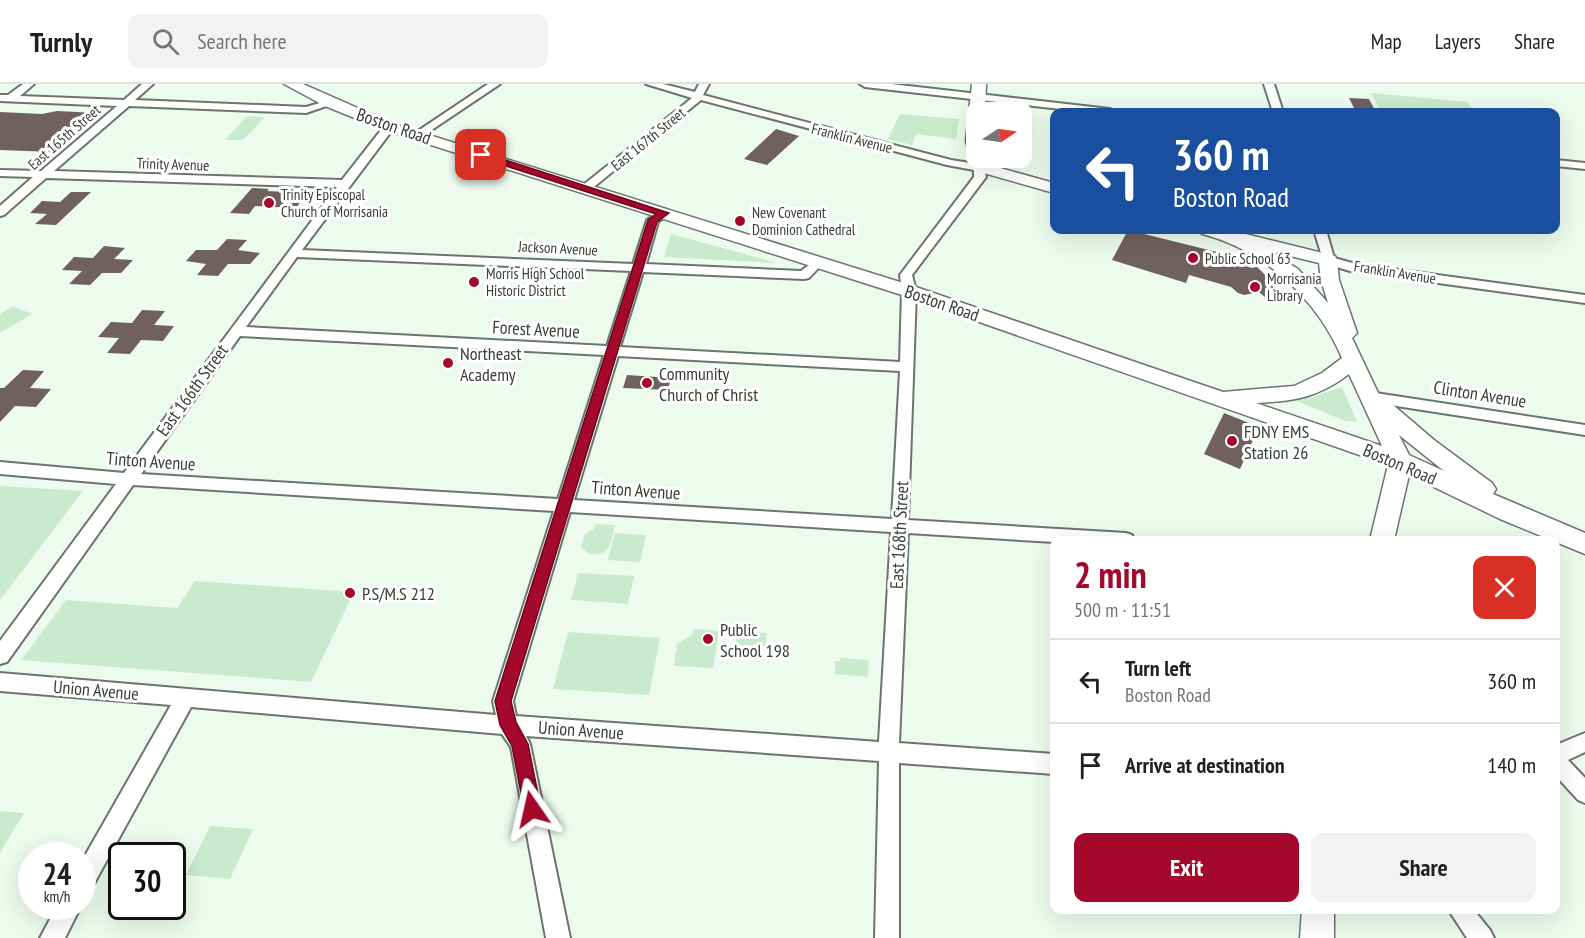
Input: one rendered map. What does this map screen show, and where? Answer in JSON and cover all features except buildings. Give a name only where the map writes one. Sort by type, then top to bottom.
[{"type":"main road","name":"Boston Road","points":[[291,84],[389,127],[909,291],[1401,461],[1585,544]]},
{"type":"main road","name":"Franklin Avenue","points":[[1002,168],[1050,186]]},
{"type":"main road","name":"Franklin Avenue","points":[[1225,234],[1328,260]]},
{"type":"main road","points":[[1229,235],[1275,262],[1297,279],[1313,296],[1351,354],[1369,397],[1401,461],[1383,536]]},
{"type":"main road","points":[[1328,260],[1330,280],[1347,331],[1351,354]]},
{"type":"main road","points":[[1217,397],[1297,393],[1329,378],[1351,354]]},
{"type":"main road","points":[[1369,397],[1447,462],[1537,524]]},
{"type":"main road","points":[[1317,938],[1318,914]]},
{"type":"street","points":[[4,99],[29,84]]},
{"type":"street","name":"East 165th Street","points":[[0,212],[148,84]]},
{"type":"street","points":[[417,135],[495,84]]},
{"type":"street","name":"Franklin Avenue","points":[[651,84],[951,163],[966,161]]},
{"type":"street","name":"East 167th Street","points":[[586,188],[695,102],[704,84]]},
{"type":"street","points":[[865,84],[1072,108]]},
{"type":"street","points":[[1269,84],[1277,108]]},
{"type":"street","points":[[4,99],[306,110],[330,103]]},
{"type":"street","name":"East 166th Street","points":[[0,656],[292,253],[389,127]]},
{"type":"street","points":[[1560,163],[1585,166]]},
{"type":"street","name":"East 168th Street","points":[[887,938],[889,751],[907,367],[909,291],[906,275],[980,177],[979,168]]},
{"type":"street","name":"Trinity Avenue","points":[[0,173],[345,184]]},
{"type":"street","points":[[558,938],[520,744],[508,725],[503,701],[653,220],[664,213]]},
{"type":"street","points":[[1321,234],[1328,260]]},
{"type":"street","name":"Jackson Avenue","points":[[292,253],[804,275],[818,262]]},
{"type":"street","name":"Franklin Avenue","points":[[1328,260],[1355,267],[1585,299]]},
{"type":"street","name":"Forest Avenue","points":[[235,332],[907,367]]},
{"type":"street","name":"Clinton Avenue","points":[[1369,397],[1585,430]]},
{"type":"street","name":"Tinton Avenue","points":[[0,468],[127,479],[1061,536]]},
{"type":"street","name":"Union Avenue","points":[[0,682],[508,725],[1050,764]]},
{"type":"street","points":[[96,858],[186,698]]},
{"type":"street","points":[[1560,753],[1585,742]]},
{"type":"street","points":[[1560,766],[1585,793]]},
{"type":"street","points":[[1463,914],[1482,938]]},
{"type":"street","points":[[52,938],[62,920]]},
{"type":"green space","points":[[1371,93],[1468,102],[1472,108],[1379,108]]},
{"type":"green space","points":[[900,114],[959,119],[956,139],[916,134],[912,145],[888,139]]},
{"type":"green space","points":[[247,116],[265,117],[243,140],[225,140]]},
{"type":"green space","points":[[671,234],[777,263],[664,257]]},
{"type":"green space","points":[[13,306],[32,314],[0,333],[0,314]]},
{"type":"green space","points":[[1342,387],[1357,422],[1345,421],[1294,400],[1313,397]]},
{"type":"green space","points":[[0,486],[83,491],[0,600]]},
{"type":"green space","points":[[595,524],[615,525],[611,543],[606,551],[589,554],[581,547],[585,534],[594,529]]},
{"type":"green space","points":[[615,533],[646,535],[640,562],[608,560]]},
{"type":"green space","points":[[578,573],[634,576],[628,604],[571,600]]},
{"type":"green space","points":[[195,581],[354,592],[311,682],[21,660],[66,600],[177,608]]},
{"type":"green space","points":[[694,629],[719,631],[713,668],[674,666],[677,644],[692,635]]},
{"type":"green space","points":[[737,631],[767,633],[765,650],[755,649],[754,656],[734,654]]},
{"type":"green space","points":[[568,632],[660,638],[649,695],[553,689]]},
{"type":"green space","points":[[840,658],[869,660],[868,677],[835,674],[835,661],[840,661]]},
{"type":"green space","points":[[0,811],[24,813],[0,853]]},
{"type":"green space","points":[[210,826],[253,829],[230,879],[186,875]]},
{"type":"place","name":"Trinity Episcopal Church of Morrisania","points":[[269,203]]},
{"type":"place","name":"New Covenant Dominion Cathedral","points":[[740,221]]},
{"type":"place","name":"Public School 63","points":[[1193,258]]},
{"type":"place","name":"Morris High School Historic District","points":[[474,282]]},
{"type":"place","name":"Morrisania Library","points":[[1255,287]]},
{"type":"place","name":"Northeast Academy","points":[[448,363]]},
{"type":"place","name":"Community Church of Christ","points":[[647,383]]},
{"type":"place","name":"FDNY EMS Station 26","points":[[1232,441]]},
{"type":"place","name":"P.S/M.S 212","points":[[350,593]]},
{"type":"place","name":"Public School 198","points":[[708,639]]},
{"type":"route","points":[[481,155],[664,213],[653,220],[503,701],[508,725],[520,744],[532,809]]}]
